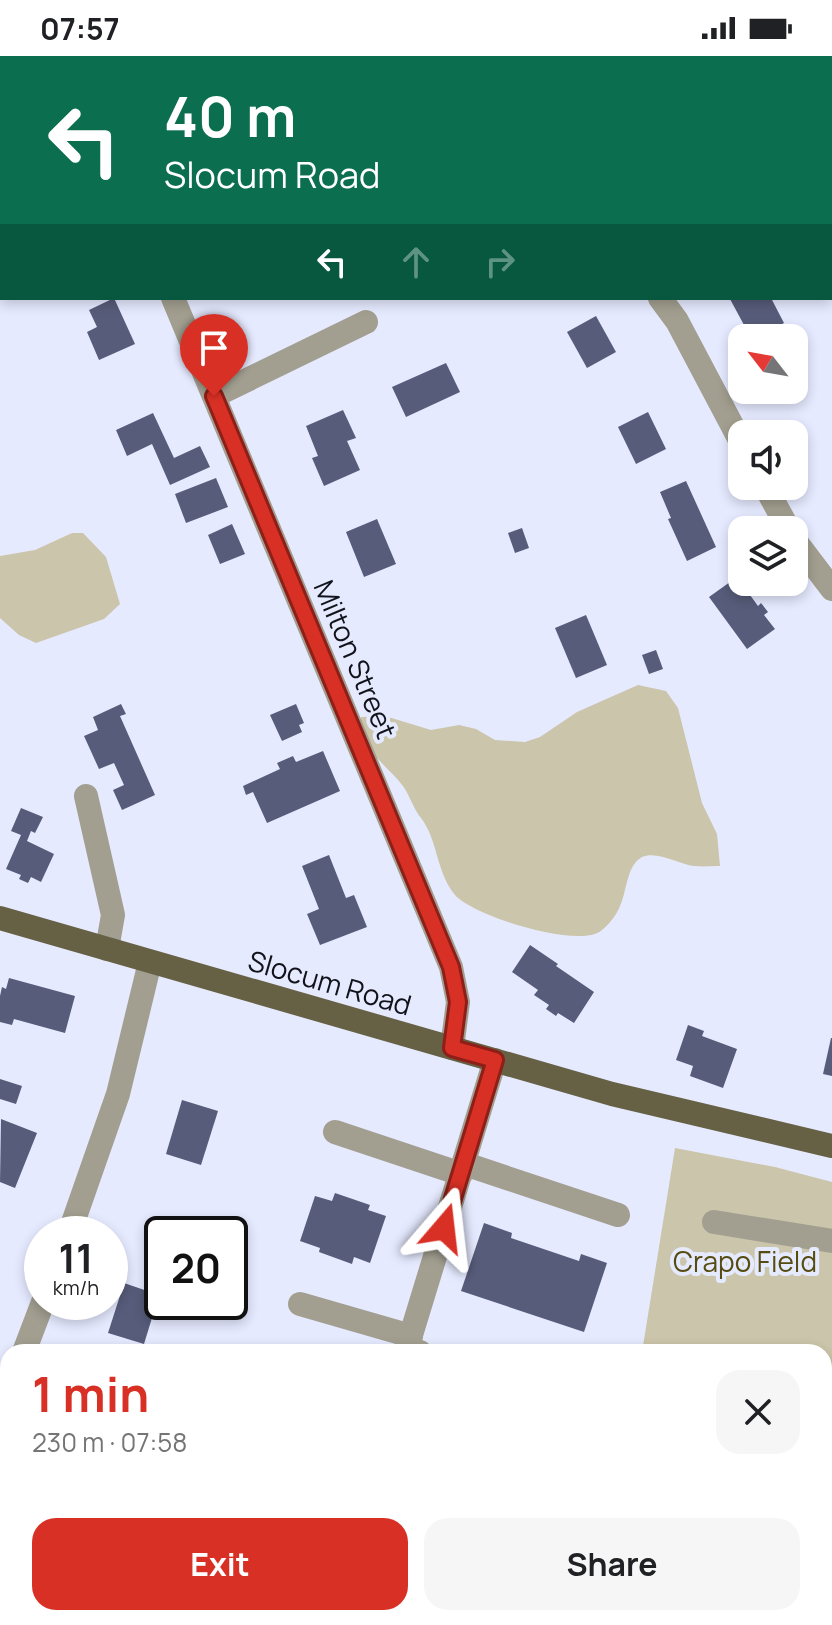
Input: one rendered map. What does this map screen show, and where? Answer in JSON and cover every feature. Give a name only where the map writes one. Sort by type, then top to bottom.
[{"type":"main road","name":"Slocum Road","points":[[0,918],[625,1097],[832,1146]]},
{"type":"street","name":"Milton Street","points":[[174,300],[451,967],[458,1002],[452,1048]]},
{"type":"street","points":[[661,300],[677,321],[729,420]]},
{"type":"street","points":[[214,396],[366,322]]},
{"type":"street","points":[[808,557],[832,589]]},
{"type":"street","points":[[86,796],[113,915],[107,949]]},
{"type":"street","points":[[75,1216],[118,1094],[150,962]]},
{"type":"street","points":[[300,1304],[415,1344],[495,1060]]},
{"type":"street","points":[[335,1132],[618,1215]]},
{"type":"street","points":[[714,1222],[832,1241]]},
{"type":"street","points":[[27,1344],[36,1320]]},
{"type":"green space","points":[[72,533],[83,533],[106,557],[120,604],[104,619],[36,643],[19,635],[0,618],[0,556],[35,550]]},
{"type":"green space","points":[[638,685],[666,691],[678,708],[702,803],[717,834],[720,866],[689,865],[654,855],[642,857],[633,866],[614,916],[602,930],[590,935],[573,936],[527,928],[483,912],[455,895],[444,876],[427,827],[403,786],[368,746],[361,727],[361,717],[385,716],[431,730],[459,725],[476,729],[495,740],[525,742],[540,737],[577,712]]},
{"type":"green space","name":"Crapo Field","points":[[675,1148],[775,1167],[832,1182],[832,1344],[643,1344]]},
{"type":"building","points":[[115,300],[135,344],[99,360],[87,332],[97,327],[89,310]]},
{"type":"building","points":[[731,300],[772,300],[784,323],[743,324]]},
{"type":"building","points":[[596,316],[616,352],[587,368],[567,332]]},
{"type":"building","points":[[446,363],[460,392],[406,417],[392,387]]},
{"type":"building","points":[[343,410],[356,438],[347,441],[360,470],[324,486],[312,458],[318,456],[306,426]]},
{"type":"building","points":[[648,412],[666,449],[636,464],[618,427]]},
{"type":"building","points":[[153,413],[174,458],[200,446],[210,467],[170,485],[152,444],[127,456],[116,430]]},
{"type":"building","points":[[216,478],[228,507],[186,523],[175,494]]},
{"type":"building","points":[[686,481],[716,547],[687,561],[660,492]]},
{"type":"building","points":[[377,519],[396,564],[364,577],[346,532]]},
{"type":"building","points":[[232,524],[245,554],[220,564],[208,535]]},
{"type":"building","points":[[522,528],[529,548],[515,553],[508,533]]},
{"type":"building","points":[[728,583],[728,596],[751,596],[758,606],[761,603],[768,612],[764,615],[775,629],[747,649],[709,597]]},
{"type":"building","points":[[586,615],[607,665],[576,678],[555,628]]},
{"type":"building","points":[[656,650],[663,669],[649,674],[642,655]]},
{"type":"building","points":[[121,704],[126,714],[120,716],[155,795],[122,810],[113,790],[124,785],[114,763],[99,769],[84,736],[98,730],[93,717]]},
{"type":"building","points":[[296,704],[304,723],[299,725],[302,732],[282,741],[270,715]]},
{"type":"building","points":[[323,751],[340,791],[267,823],[253,792],[246,795],[243,786],[280,769],[277,763],[293,756],[296,762]]},
{"type":"building","points":[[21,808],[43,817],[27,841],[54,854],[41,882],[31,877],[28,883],[19,879],[21,875],[6,869],[21,835],[11,831]]},
{"type":"building","points":[[329,855],[346,898],[354,895],[367,927],[320,945],[307,914],[319,909],[302,866]]},
{"type":"building","points":[[530,945],[594,992],[574,1023],[546,1009],[549,1005],[534,995],[538,990],[512,972]]},
{"type":"building","points":[[9,978],[75,996],[65,1033],[14,1019],[12,1025],[0,1022],[0,996]]},
{"type":"building","points":[[688,1025],[704,1031],[702,1036],[737,1049],[723,1088],[690,1076],[693,1066],[676,1060]]},
{"type":"building","points":[[832,1038],[832,1076],[823,1074]]},
{"type":"building","points":[[0,1079],[22,1086],[16,1104],[0,1099]]},
{"type":"building","points":[[182,1100],[218,1111],[201,1165],[166,1154]]},
{"type":"building","points":[[1,1119],[37,1133],[15,1188],[0,1182]]},
{"type":"building","points":[[335,1193],[370,1205],[368,1210],[386,1216],[370,1263],[354,1257],[352,1264],[300,1241],[315,1196],[332,1201]]},
{"type":"building","points":[[484,1223],[512,1233],[511,1238],[579,1261],[581,1254],[607,1263],[584,1332],[461,1291]]},
{"type":"building","points":[[128,1284],[144,1290],[144,1320],[151,1320],[144,1344],[108,1333],[112,1320],[128,1320]]},
{"type":"route","points":[[214,396],[451,967],[458,1002],[452,1048],[495,1060],[444,1228]]}]
